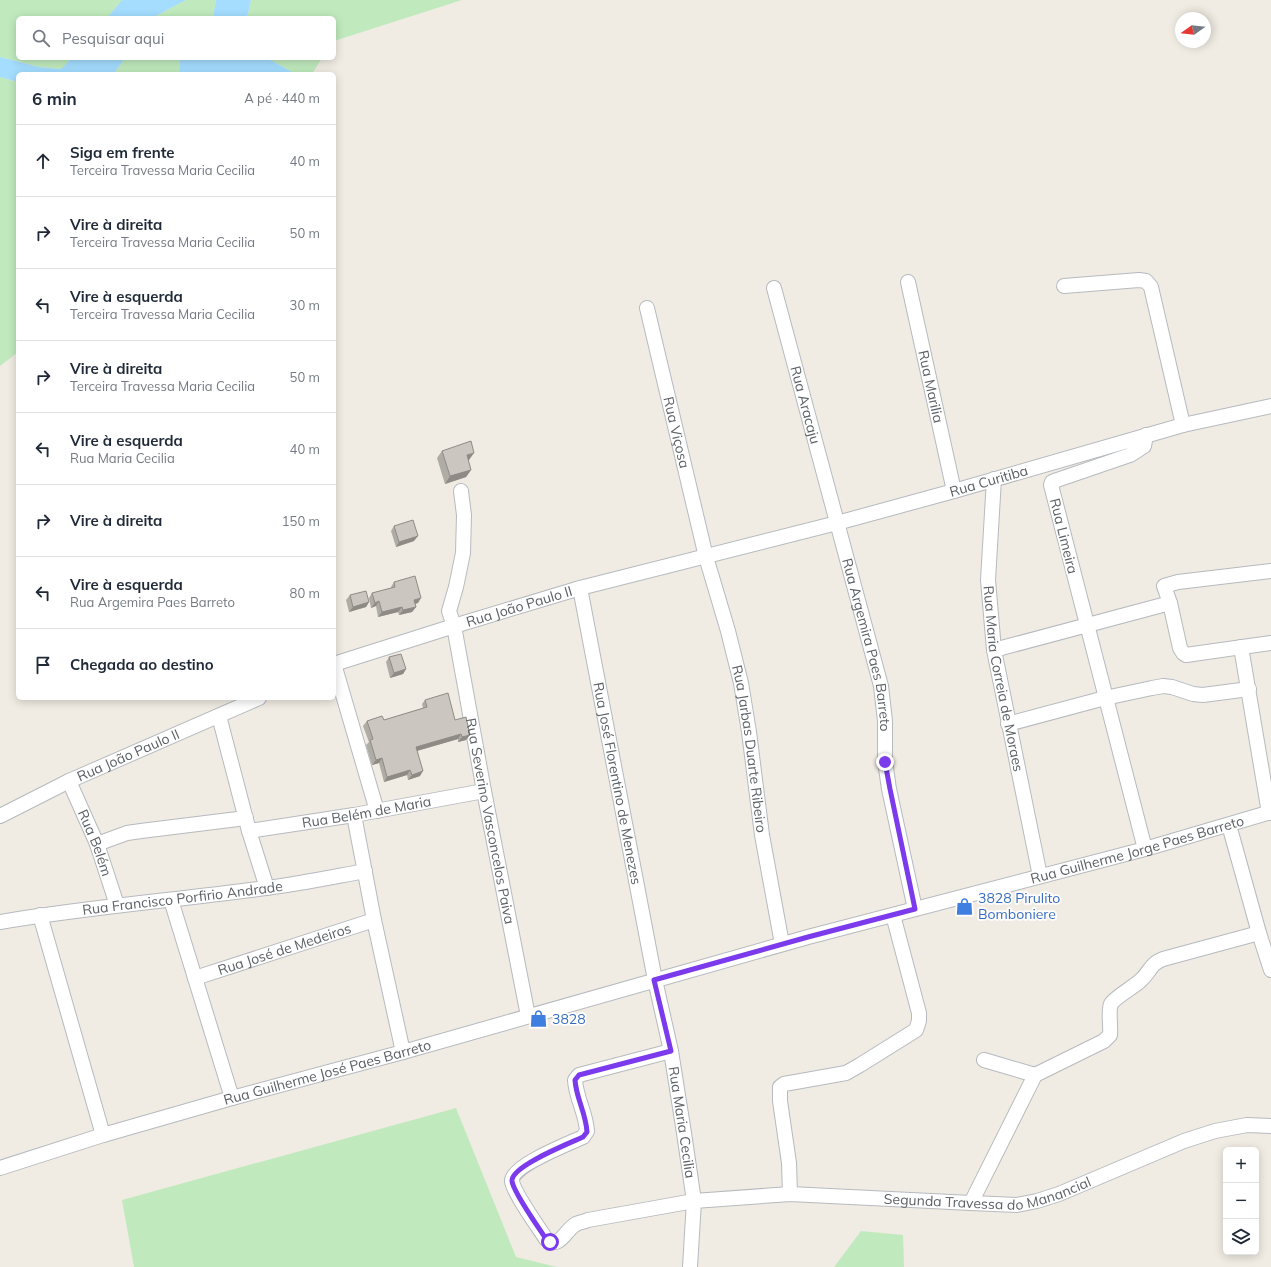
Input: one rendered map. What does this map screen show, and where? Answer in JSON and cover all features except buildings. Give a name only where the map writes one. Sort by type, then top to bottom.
[{"type":"street","points":[[1064,286],[1139,280],[1146,281],[1151,287],[1183,425]]},
{"type":"street","name":"Rua Marilia","points":[[908,282],[954,491]]},
{"type":"street","name":"Rua Aracaju","points":[[774,288],[837,523]]},
{"type":"street","name":"Rua Viçosa","points":[[647,308],[706,557]]},
{"type":"street","name":"Rua Curitiba","points":[[706,557],[954,491],[1183,425],[1271,406]]},
{"type":"street","name":"Rua Limeira","points":[[1145,849],[1051,485],[1052,482],[1130,455],[1144,446],[1146,435]]},
{"type":"street","name":"Rua Maria Correia de Moraes","points":[[994,479],[988,580],[994,650],[1040,876]]},
{"type":"street","name":"Rua Severino Vasconcelos Paiva","points":[[461,491],[464,515],[463,553],[449,611],[454,626],[484,791],[528,1016]]},
{"type":"street","name":"Rua Argemira Paes Barreto","points":[[837,523],[881,686],[886,721],[885,762],[888,782],[915,909]]},
{"type":"street","name":"Rua João Paulo II","points":[[336,663],[580,588],[706,557]]},
{"type":"street","name":"Rua Jarbas Duarte Ribeiro","points":[[706,557],[728,631],[741,683],[762,835],[782,944]]},
{"type":"street","points":[[1271,571],[1178,582],[1164,586],[1170,603],[1180,648],[1186,655],[1271,643]]},
{"type":"street","name":"Rua José Florentino de Menezes","points":[[580,588],[654,980]]},
{"type":"street","points":[[994,650],[1170,603]]},
{"type":"street","points":[[1241,647],[1270,812]]},
{"type":"street","name":"Rua João Paulo II","points":[[336,671],[377,811]]},
{"type":"street","points":[[1008,724],[1105,698],[1163,686],[1172,687],[1193,694],[1203,695],[1249,689]]},
{"type":"street","name":"Rua João Paulo II","points":[[0,816],[70,781],[255,700]]},
{"type":"street","points":[[219,716],[248,825],[267,888]]},
{"type":"street","name":"Rua Belém","points":[[70,781],[97,844],[118,905]]},
{"type":"street","name":"Rua Belém de Maria","points":[[97,844],[127,833],[141,830],[248,825],[354,815],[484,791]]},
{"type":"street","name":"Rua Guilherme Jorge Paes Barreto","points":[[654,980],[782,944],[1145,849],[1270,812]]},
{"type":"street","points":[[354,815],[374,920],[403,1052]]},
{"type":"street","points":[[1229,825],[1258,933],[1271,970]]},
{"type":"street","name":"Rua Francisco Porfirio Andrade","points":[[0,922],[40,915],[118,905],[267,888],[365,871]]},
{"type":"street","points":[[171,900],[232,1098]]},
{"type":"street","points":[[40,915],[103,1135]]},
{"type":"street","points":[[790,1194],[789,1163],[780,1101],[780,1087],[784,1084],[846,1073],[916,1030],[919,1021],[918,1006],[893,915]]},
{"type":"street","name":"Rua José de Medeiros","points":[[195,978],[374,920]]},
{"type":"street","points":[[971,1203],[1035,1075],[1104,1041],[1110,1035],[1110,1008],[1112,1002],[1140,981],[1148,973],[1151,966],[1156,962],[1258,933]]},
{"type":"street","name":"Rua Guilherme José Paes Barreto","points":[[0,1168],[103,1135],[232,1098],[403,1052],[654,980]]},
{"type":"street","name":"Rua Maria Cecilia","points":[[654,980],[671,1051],[694,1201],[690,1267]]},
{"type":"street","name":"Segunda Travessa do Manancial","points":[[671,1051],[579,1075],[575,1080],[576,1089],[587,1122],[587,1132],[583,1137],[539,1156],[514,1173],[512,1182],[517,1193],[546,1239],[550,1242],[554,1243],[558,1241],[570,1228],[576,1224],[588,1220],[694,1201],[790,1194],[971,1203],[1017,1204],[1037,1201],[1059,1194],[1184,1141],[1215,1130],[1247,1125],[1271,1126]]},
{"type":"street","points":[[984,1060],[1035,1075]]},
{"type":"green space","points":[[0,0],[122,0],[109,16],[16,16],[16,60],[70,60],[62,69],[39,67],[0,57]]},
{"type":"green space","points":[[186,0],[216,0],[213,16],[156,16]]},
{"type":"green space","points":[[251,0],[462,0],[336,40],[336,16],[247,16]]},
{"type":"green space","points":[[124,60],[180,60],[179,72],[115,72]]},
{"type":"green space","points":[[271,60],[321,60],[313,72],[292,72]]},
{"type":"green space","points":[[0,77],[16,81],[16,354],[0,366]]},
{"type":"green space","points":[[456,1108],[516,1257],[557,1267],[134,1267],[122,1200]]},
{"type":"green space","points":[[861,1231],[903,1235],[904,1267],[834,1267]]},
{"type":"water","points":[[122,0],[186,0],[156,16],[109,16]]},
{"type":"water","points":[[216,0],[251,0],[247,16],[213,16]]},
{"type":"water","points":[[0,57],[39,67],[61,69],[70,60],[124,60],[115,72],[16,72],[16,81],[0,77]]},
{"type":"water","points":[[180,60],[271,60],[292,72],[179,72]]},
{"type":"place","name":"3828 Pirulito Bomboniere","points":[[965,906]]},
{"type":"place","name":"3828","points":[[539,1019]]},
{"type":"route","points":[[550,1242],[546,1239],[517,1193],[512,1182],[512,1178],[514,1173],[539,1156],[583,1137],[587,1132],[587,1122],[576,1089],[575,1080],[579,1075],[671,1051],[654,980],[915,909],[885,762]]}]
